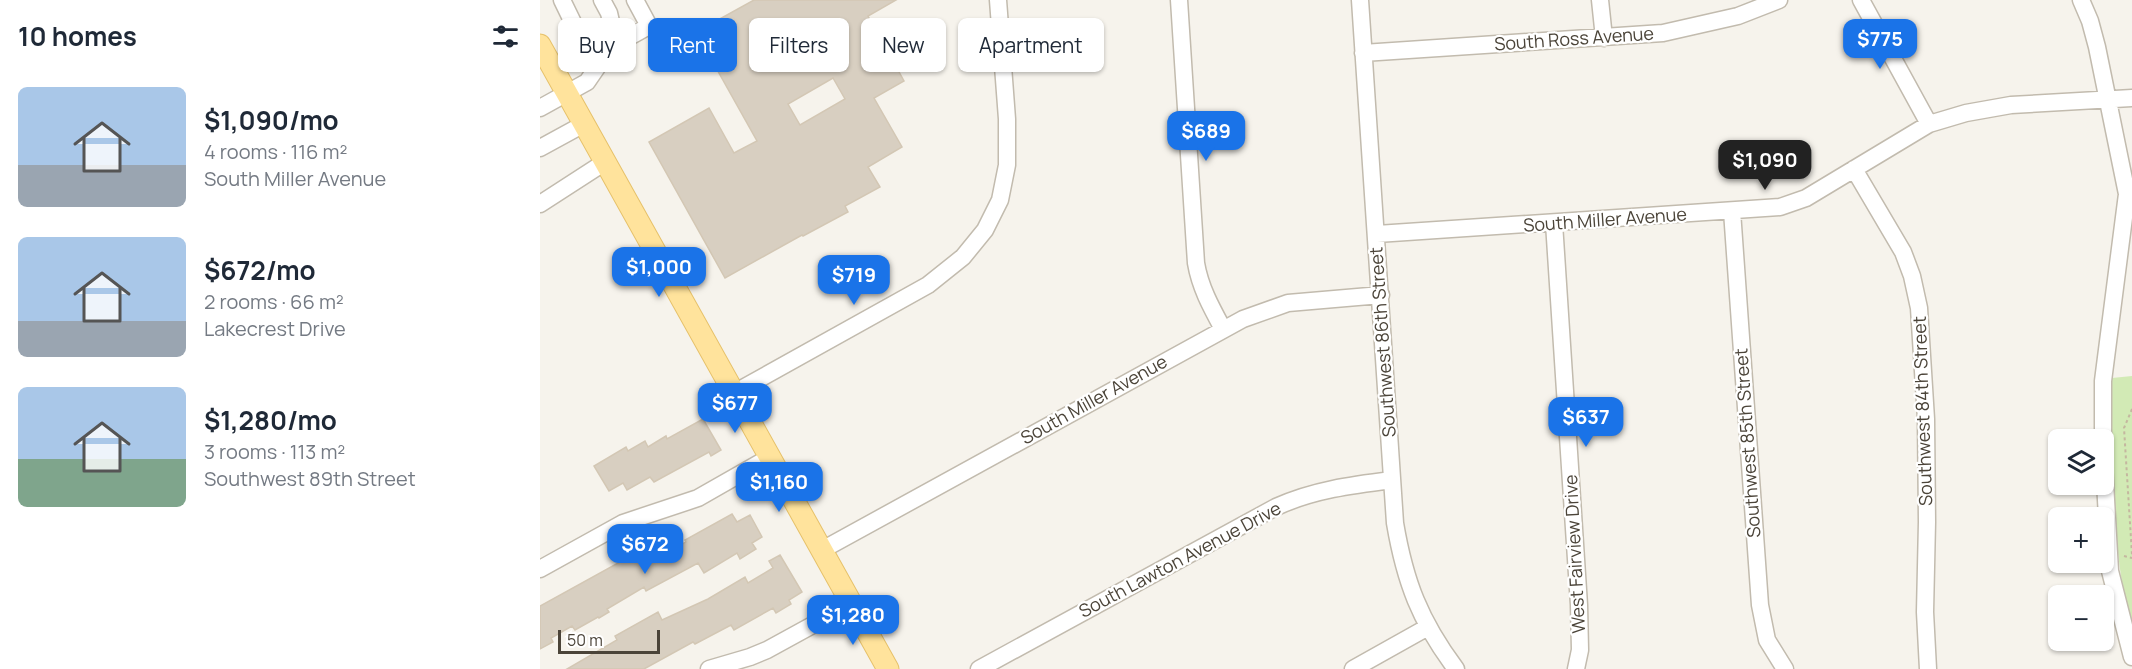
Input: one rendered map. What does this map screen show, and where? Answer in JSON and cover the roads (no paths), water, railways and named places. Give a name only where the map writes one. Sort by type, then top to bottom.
[{"type":"main road","points":[[540,45],[888,669]]},
{"type":"street","points":[[561,0],[580,37],[590,41],[603,37],[612,26],[609,13],[602,0]]},
{"type":"street","points":[[540,108],[587,82],[611,48],[649,26],[634,0]]},
{"type":"street","points":[[734,393],[928,285],[963,257],[985,230],[1000,200],[1007,165],[1007,119],[998,0]]},
{"type":"street","points":[[1179,0],[1196,263],[1198,278],[1222,328]]},
{"type":"street","name":"Southwest 86th Street","points":[[1360,0],[1395,523],[1404,570],[1419,611],[1456,669]]},
{"type":"street","points":[[1600,0],[1604,38]]},
{"type":"street","name":"South Ross Avenue","points":[[1363,53],[1664,33],[1738,16],[1779,0]]},
{"type":"street","points":[[1861,0],[1929,124]]},
{"type":"street","points":[[2081,0],[2094,33],[2127,194],[2124,283],[2103,381],[2103,429]]},
{"type":"street","name":"South Miller Avenue","points":[[1377,234],[1732,211],[1791,204],[1806,198],[1929,124],[1966,113],[2011,105],[2132,98]]},
{"type":"street","points":[[540,148],[584,124]]},
{"type":"street","points":[[540,204],[605,162]]},
{"type":"street","name":"Southwest 84th Street","points":[[1854,169],[1904,252],[1919,308],[1926,430],[1925,612],[1928,669]]},
{"type":"street","name":"Southwest 85th Street","points":[[1732,211],[1760,604],[1767,640],[1785,669]]},
{"type":"street","name":"West Fairview Drive","points":[[1554,223],[1579,605],[1580,644],[1576,669]]},
{"type":"street","name":"South Miller Avenue","points":[[822,550],[1222,328],[1258,312],[1288,303],[1381,295]]},
{"type":"street","points":[[540,568],[623,523],[698,498],[770,457]]},
{"type":"street","name":"South Lawton Avenue Drive","points":[[979,669],[1285,503],[1320,491],[1392,480]]},
{"type":"street","points":[[2106,495],[2110,571],[2132,657]]},
{"type":"street","points":[[709,669],[767,650],[851,604]]},
{"type":"street","points":[[1353,669],[1428,627]]}]
